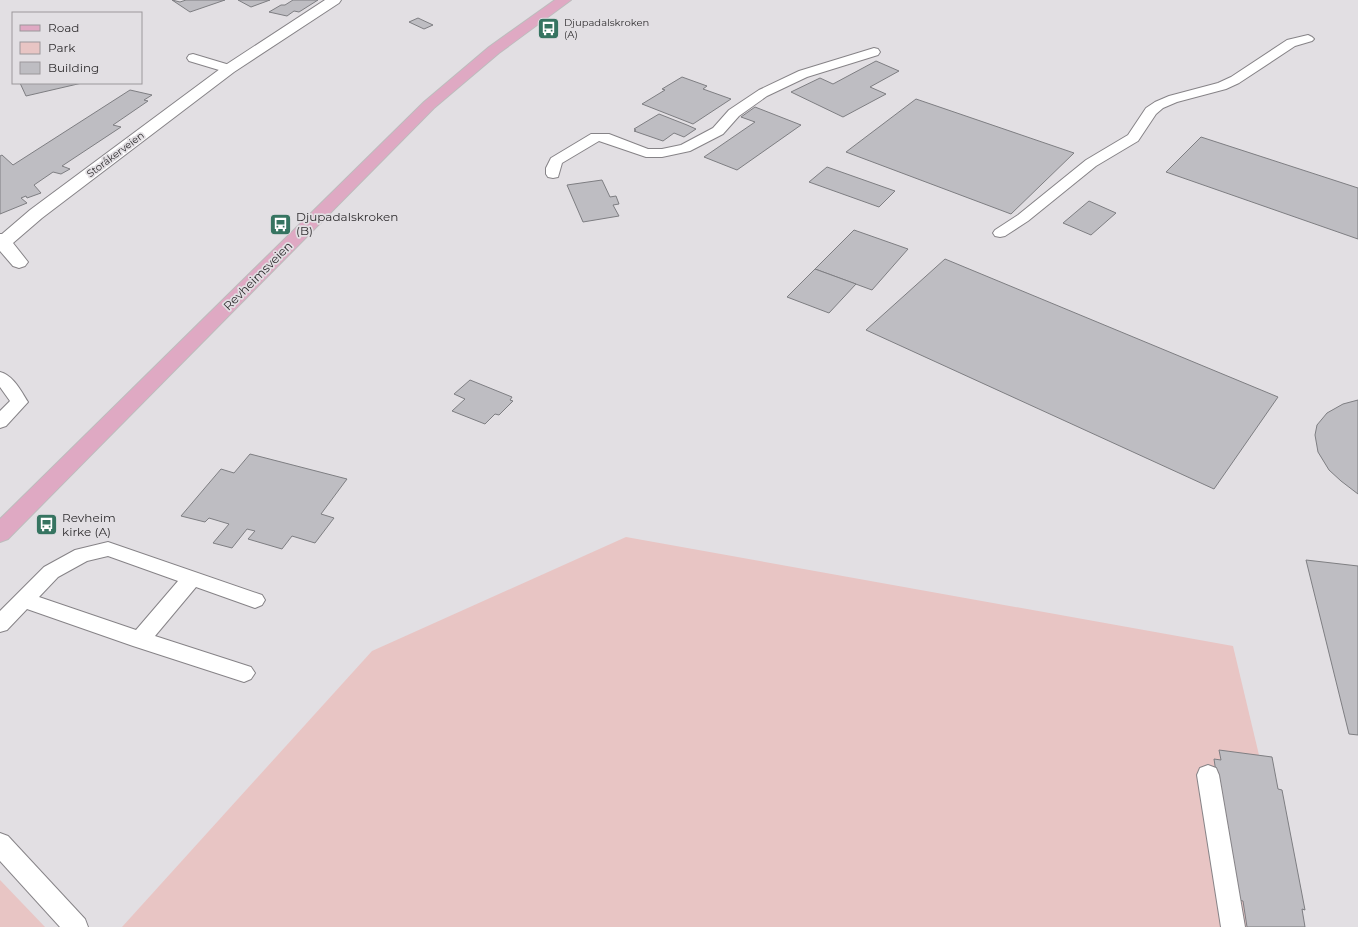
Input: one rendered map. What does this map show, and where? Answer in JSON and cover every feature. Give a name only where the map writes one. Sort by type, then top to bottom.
[{"type":"main road","name":"Revheimsveien","points":[[0,533],[428,105],[475,64],[529,23],[564,0]]},
{"type":"street","name":"Storåkerveien","points":[[19,262],[1,241],[229,69],[334,0]]},
{"type":"lane","points":[[1000,233],[1023,218],[1091,163],[1133,138],[1151,111],[1159,105],[1173,99],[1222,86],[1235,80],[1291,43],[1308,39]]},
{"type":"lane","points":[[553,174],[552,168],[556,161],[596,137],[604,137],[646,153],[662,153],[685,148],[718,131],[734,113],[763,93],[803,74],[874,52]]},
{"type":"lane","points":[[193,58],[229,69]]},
{"type":"lane","points":[[0,378],[12,389],[19,402],[0,422]]},
{"type":"lane","points":[[0,624],[51,572],[82,556],[108,550],[255,600]]},
{"type":"lane","points":[[140,640],[192,579]]},
{"type":"lane","points":[[24,600],[140,640],[244,673]]},
{"type":"lane","points":[[1208,775],[1233,927]]},
{"type":"lane","points":[[0,844],[76,927]]},
{"type":"green space","points":[[626,537],[1233,646],[1300,927],[122,927],[372,651]]},
{"type":"green space","points":[[0,880],[45,927],[0,927]]},
{"type":"building","points":[[172,0],[180,2],[186,0],[225,0],[190,12]]},
{"type":"building","points":[[238,0],[270,0],[251,7]]},
{"type":"building","points":[[293,0],[318,0],[299,12],[294,11],[287,16],[269,12],[281,5],[285,5]]},
{"type":"building","points":[[418,18],[433,25],[424,29],[409,22]]},
{"type":"building","points":[[876,61],[899,71],[870,87],[886,94],[843,117],[791,92],[820,78],[833,84]]},
{"type":"building","points":[[682,77],[707,86],[703,89],[731,99],[693,124],[642,104],[665,90],[662,89]]},
{"type":"building","points":[[20,84],[78,84],[26,96]]},
{"type":"building","points":[[130,90],[152,95],[144,100],[148,101],[113,125],[121,127],[62,166],[70,169],[61,174],[53,172],[34,185],[41,193],[27,198],[26,196],[21,198],[27,203],[0,214],[0,156],[2,155],[13,165]]},
{"type":"building","points":[[916,99],[1074,153],[1011,214],[846,152]]},
{"type":"building","points":[[755,107],[801,125],[737,170],[704,157],[755,122],[741,117]]},
{"type":"building","points":[[659,114],[696,129],[684,137],[674,133],[663,141],[634,131],[636,130],[634,129]]},
{"type":"building","points":[[1201,137],[1358,188],[1358,239],[1166,172]]},
{"type":"building","points":[[827,167],[895,191],[879,207],[809,182]]},
{"type":"building","points":[[602,180],[610,197],[616,196],[619,204],[613,205],[619,216],[583,222],[567,185]]},
{"type":"building","points":[[1089,201],[1116,213],[1091,235],[1063,223]]},
{"type":"building","points":[[854,230],[908,249],[872,290],[815,269]]},
{"type":"building","points":[[945,259],[1278,397],[1214,489],[866,330]]},
{"type":"building","points":[[815,269],[856,284],[829,313],[787,297]]},
{"type":"building","points":[[470,380],[512,397],[510,400],[513,401],[499,415],[495,414],[485,424],[452,411],[465,399],[454,394]]},
{"type":"building","points":[[1358,400],[1358,494],[1329,470],[1318,452],[1315,435],[1317,425],[1327,413],[1343,404]]},
{"type":"building","points":[[250,454],[347,479],[321,514],[334,518],[315,543],[292,536],[282,549],[248,539],[255,531],[247,529],[232,548],[213,543],[229,524],[209,518],[205,522],[181,516],[221,469],[234,473]]},
{"type":"building","points":[[1306,560],[1358,566],[1358,735],[1349,734]]},
{"type":"building","points":[[1219,750],[1272,757],[1278,789],[1282,790],[1305,910],[1302,909],[1305,927],[1247,927],[1243,901],[1235,899],[1214,759],[1221,760]]},
{"type":"place","name":"Djupadalskroken (A)","points":[[548,28]]},
{"type":"place","name":"Djupadalskroken (B)","points":[[281,224]]},
{"type":"place","name":"Revheim kirke (A)","points":[[47,525]]}]
